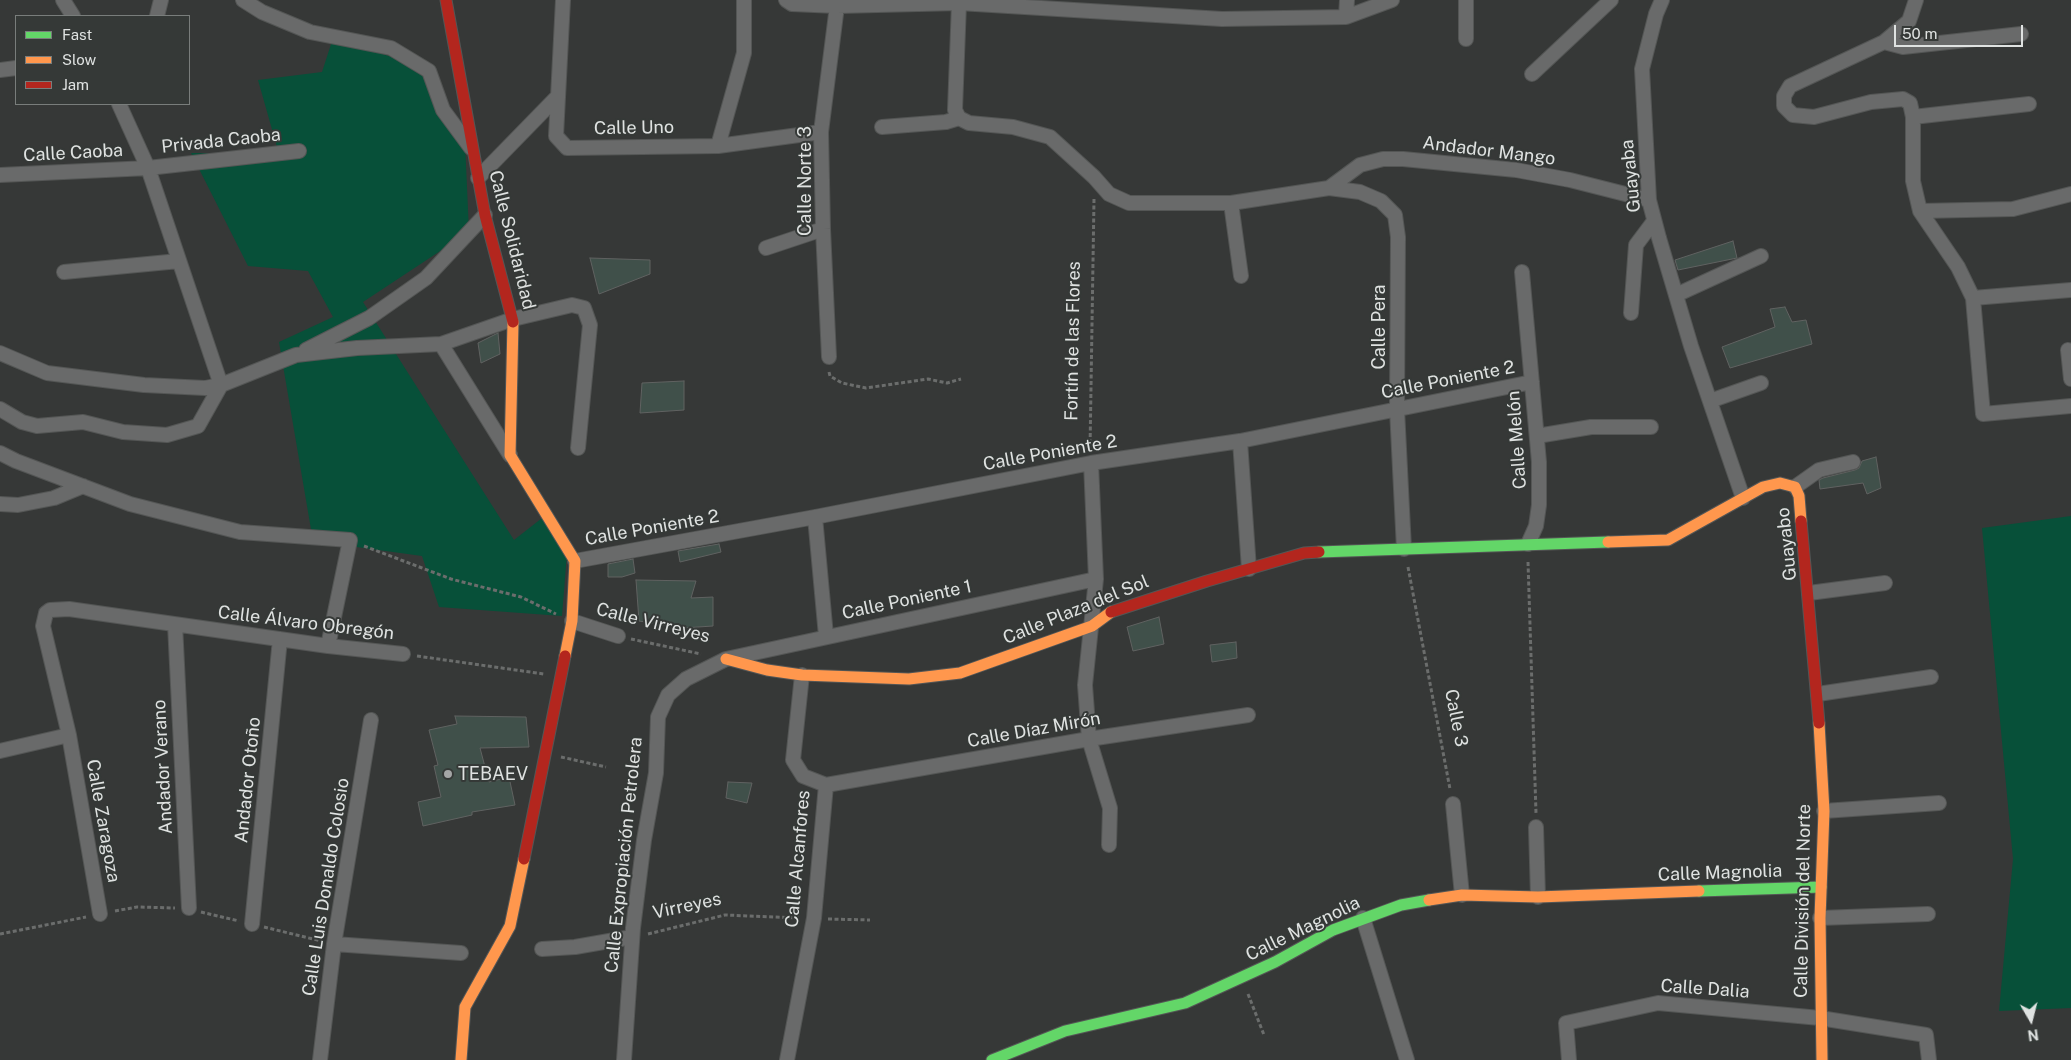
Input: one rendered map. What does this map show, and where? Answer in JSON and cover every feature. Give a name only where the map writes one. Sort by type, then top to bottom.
[{"type":"street","points":[[63,0],[72,15]]},
{"type":"street","points":[[158,15],[161,0]]},
{"type":"street","points":[[243,0],[262,12],[310,32],[391,48],[429,71],[442,110],[473,151]]},
{"type":"street","name":"Calle Solidaridad","points":[[446,0],[485,215],[513,319],[510,456]]},
{"type":"street","points":[[478,178],[557,97],[563,0]]},
{"type":"street","points":[[718,146],[744,53],[744,0]]},
{"type":"street","points":[[786,0],[792,4],[837,6],[959,3],[1222,19],[1346,17],[1392,0]]},
{"type":"street","points":[[1346,17],[1347,0]]},
{"type":"street","points":[[1466,0],[1466,39]]},
{"type":"street","points":[[1532,74],[1611,0]]},
{"type":"street","name":"Guayaba","points":[[1662,0],[1656,14],[1642,69],[1650,200],[1654,220],[1691,346],[1743,498]]},
{"type":"street","points":[[1916,0],[1909,20],[1884,42],[1790,86],[1784,96],[1784,106],[1793,115],[1814,117],[1871,102],[1903,99],[1910,103],[1914,117],[1913,181],[1920,211],[1958,266],[1973,298],[1983,414],[2071,406]]},
{"type":"street","points":[[959,3],[954,110],[959,118],[970,123],[1013,127],[1050,137],[1094,177],[1109,194],[1129,203],[1231,203],[1330,188]]},
{"type":"street","name":"Calle Norte 3","points":[[829,358],[821,132],[837,6]]},
{"type":"street","points":[[1884,42],[1903,47],[2021,34]]},
{"type":"street","points":[[0,70],[15,68]]},
{"type":"street","name":"Calle Uno","points":[[557,97],[556,136],[567,148],[718,146],[821,132]]},
{"type":"street","points":[[1914,117],[2030,104]]},
{"type":"street","points":[[0,409],[22,422],[38,426],[83,422],[123,432],[167,435],[198,426],[221,385],[148,168],[120,105]]},
{"type":"street","points":[[882,127],[946,122],[959,118]]},
{"type":"street","name":"Privada Caoba","points":[[148,168],[299,151]]},
{"type":"street","name":"Andador Mango","points":[[1330,188],[1360,165],[1383,159],[1403,159],[1516,170],[1570,180],[1650,200]]},
{"type":"street","name":"Calle Caoba","points":[[0,175],[148,168]]},
{"type":"street","name":"Calle Pera","points":[[1330,188],[1360,192],[1381,201],[1395,215],[1398,236],[1397,409],[1404,549]]},
{"type":"street","points":[[1920,211],[2013,209],[2071,194]]},
{"type":"street","points":[[1231,203],[1241,276]]},
{"type":"street","points":[[0,353],[47,373],[144,385],[186,388],[221,385],[296,355],[369,318],[426,278],[485,215]]},
{"type":"street","points":[[1631,312],[1636,245],[1654,220]]},
{"type":"street","points":[[766,248],[823,229]]},
{"type":"street","points":[[1676,295],[1761,256]]},
{"type":"street","points":[[64,272],[179,261]]},
{"type":"street","name":"Calle Melón","points":[[1522,272],[1539,462],[1539,505],[1536,526],[1528,544]]},
{"type":"street","points":[[1973,298],[2071,290]]},
{"type":"street","points":[[296,355],[357,348],[441,344],[513,319],[572,305],[584,308],[590,324],[578,448]]},
{"type":"street","points":[[441,344],[575,561],[572,622],[510,926],[465,1007],[461,1060]]},
{"type":"street","points":[[2068,350],[2071,379]]},
{"type":"street","name":"Calle Poniente 2","points":[[575,561],[815,517],[1091,463],[1240,441],[1532,382]]},
{"type":"street","points":[[1710,401],[1761,383]]},
{"type":"street","points":[[1537,436],[1590,427],[1651,427]]},
{"type":"street","points":[[1240,441],[1249,569]]},
{"type":"street","points":[[0,453],[16,461],[130,504],[240,532],[350,540],[328,646]]},
{"type":"street","points":[[1795,487],[1819,470],[1853,462]]},
{"type":"street","points":[[1091,463],[1096,579],[1085,685],[1089,739],[1110,808],[1109,844]]},
{"type":"street","name":"Guayabo","points":[[1528,544],[1668,540],[1763,487],[1780,483],[1795,487],[1799,496],[1809,594]]},
{"type":"street","points":[[0,504],[18,505],[54,498],[83,486]]},
{"type":"street","points":[[815,517],[826,636]]},
{"type":"street","name":"Calle Plaza del Sol","points":[[726,659],[766,670],[802,675],[909,679],[960,673],[1092,626],[1111,612],[1304,553],[1528,544]]},
{"type":"street","name":"Calle Poniente 1","points":[[726,659],[1096,579]]},
{"type":"street","points":[[1809,594],[1885,583]]},
{"type":"street","name":"Calle División del Norte","points":[[1809,594],[1818,694],[1824,811],[1820,918],[1822,1060]]},
{"type":"street","name":"Calle Álvaro Obregón","points":[[46,613],[57,608],[69,609],[328,646],[403,654]]},
{"type":"street","name":"Calle Zaragoza","points":[[46,613],[43,626],[69,735],[100,914]]},
{"type":"street","name":"Calle Virreyes","points":[[572,622],[618,636]]},
{"type":"street","name":"Andador Verano","points":[[175,624],[189,908]]},
{"type":"street","name":"Andador Otoño","points":[[252,924],[280,639]]},
{"type":"street","name":"Calle Expropiación Petrolera","points":[[624,1060],[632,936],[644,840],[656,773],[658,717],[668,695],[686,679],[726,659]]},
{"type":"street","name":"Calle Alcanfores","points":[[787,1060],[814,918],[826,785],[803,776],[792,760],[802,675]]},
{"type":"street","points":[[1818,694],[1932,677]]},
{"type":"street","name":"Calle Díaz Mirón","points":[[826,785],[1089,739],[1248,715]]},
{"type":"street","name":"Calle Luis Donaldo Colosio","points":[[320,1060],[334,944],[371,720]]},
{"type":"street","points":[[0,751],[69,735]]},
{"type":"street","points":[[1824,811],[1939,803]]},
{"type":"street","points":[[1453,804],[1462,895]]},
{"type":"street","points":[[1536,827],[1538,897]]},
{"type":"street","name":"Calle Magnolia","points":[[992,1060],[1066,1031],[1185,1003],[1275,962],[1333,930],[1401,905],[1462,895],[1538,897],[1821,887]]},
{"type":"street","points":[[1820,918],[1928,914]]},
{"type":"street","points":[[1364,918],[1407,1060]]},
{"type":"street","points":[[542,949],[574,947],[632,936]]},
{"type":"street","points":[[334,944],[461,953]]},
{"type":"street","name":"Calle Dalia","points":[[1569,1060],[1566,1023],[1658,1003],[1820,1018]]},
{"type":"street","points":[[1820,1018],[1926,1034],[1929,1060]]},
{"type":"path","name":"Fortín de las Flores","points":[[1091,463],[1094,177]]},
{"type":"path","points":[[829,358],[827,367],[830,376],[842,383],[866,388],[928,379],[947,383],[961,379]]},
{"type":"path","points":[[350,540],[451,579],[521,597],[572,622]]},
{"type":"path","points":[[1528,544],[1536,827]]},
{"type":"path","name":"Calle 3","points":[[1404,549],[1453,804]]},
{"type":"path","name":"Calle Virreyes","points":[[618,636],[726,659]]},
{"type":"path","name":"Calle Álvaro Obregón","points":[[403,654],[562,676]]},
{"type":"path","points":[[546,753],[606,767]]},
{"type":"path","points":[[0,934],[137,907],[189,908],[334,944]]},
{"type":"path","name":"Virreyes","points":[[632,936],[725,916],[870,920]]},
{"type":"path","points":[[1242,978],[1264,1036]]},
{"type":"green space","points":[[333,38],[423,67],[465,142],[469,232],[363,302],[514,540],[551,511],[568,540],[562,616],[439,607],[422,556],[313,541],[279,342],[333,317],[308,271],[248,266],[191,153],[279,154],[258,80],[322,72]]},
{"type":"green space","points":[[2071,516],[2071,1008],[1999,1011],[2013,859],[1982,528]]},
{"type":"building","points":[[1733,241],[1737,258],[1678,270],[1675,260]]},
{"type":"building","points":[[590,258],[650,260],[650,274],[599,294]]},
{"type":"building","points":[[1785,307],[1792,322],[1806,320],[1812,344],[1730,368],[1722,347],[1775,327],[1770,309]]},
{"type":"building","points":[[498,333],[500,354],[481,363],[478,343]]},
{"type":"building","points":[[684,381],[684,410],[640,413],[642,383]]},
{"type":"building","points":[[1876,457],[1881,488],[1867,494],[1863,483],[1820,489],[1819,480],[1855,470],[1859,468],[1862,461]]},
{"type":"building","points":[[719,544],[721,552],[680,562],[678,551]]},
{"type":"building","points":[[633,559],[635,573],[622,577],[608,577],[608,564]]},
{"type":"building","points":[[636,580],[696,581],[691,598],[713,597],[713,626],[683,628],[639,621]]},
{"type":"building","points":[[1159,617],[1164,644],[1133,651],[1127,627]]},
{"type":"building","points":[[1236,642],[1237,658],[1212,662],[1210,645]]},
{"type":"building","points":[[455,716],[526,717],[529,747],[480,748],[489,782],[509,777],[515,805],[472,812],[472,815],[423,826],[418,802],[441,797],[434,766],[438,765],[429,730],[457,724]]},
{"type":"building","points":[[728,782],[752,783],[747,803],[726,798]]},
{"type":"traffic: fast","points":[[1319,552],[1608,542]]},
{"type":"traffic: fast","points":[[1699,891],[1821,887]]},
{"type":"traffic: fast","points":[[992,1060],[1065,1031],[1185,1003],[1275,962],[1333,930],[1401,905],[1429,900]]},
{"type":"traffic: slow","points":[[513,322],[510,455],[575,561],[572,621],[565,656]]},
{"type":"traffic: slow","points":[[1608,542],[1668,540],[1763,487],[1780,483],[1795,487],[1799,496],[1801,521]]},
{"type":"traffic: slow","points":[[726,659],[767,670],[802,675],[909,679],[960,673],[1092,626],[1111,612]]},
{"type":"traffic: slow","points":[[1819,723],[1824,811],[1820,918],[1822,1060]]},
{"type":"traffic: slow","points":[[461,1060],[465,1007],[510,926],[524,859]]},
{"type":"traffic: slow","points":[[1429,900],[1462,895],[1538,897],[1699,891]]},
{"type":"traffic: jam","points":[[446,0],[485,215],[513,322]]},
{"type":"traffic: jam","points":[[1801,521],[1819,723]]},
{"type":"traffic: jam","points":[[1111,612],[1207,581],[1304,553],[1319,552]]},
{"type":"traffic: jam","points":[[524,859],[565,656]]},
{"type":"place","name":"TEBAEV","points":[[448,774]]}]
